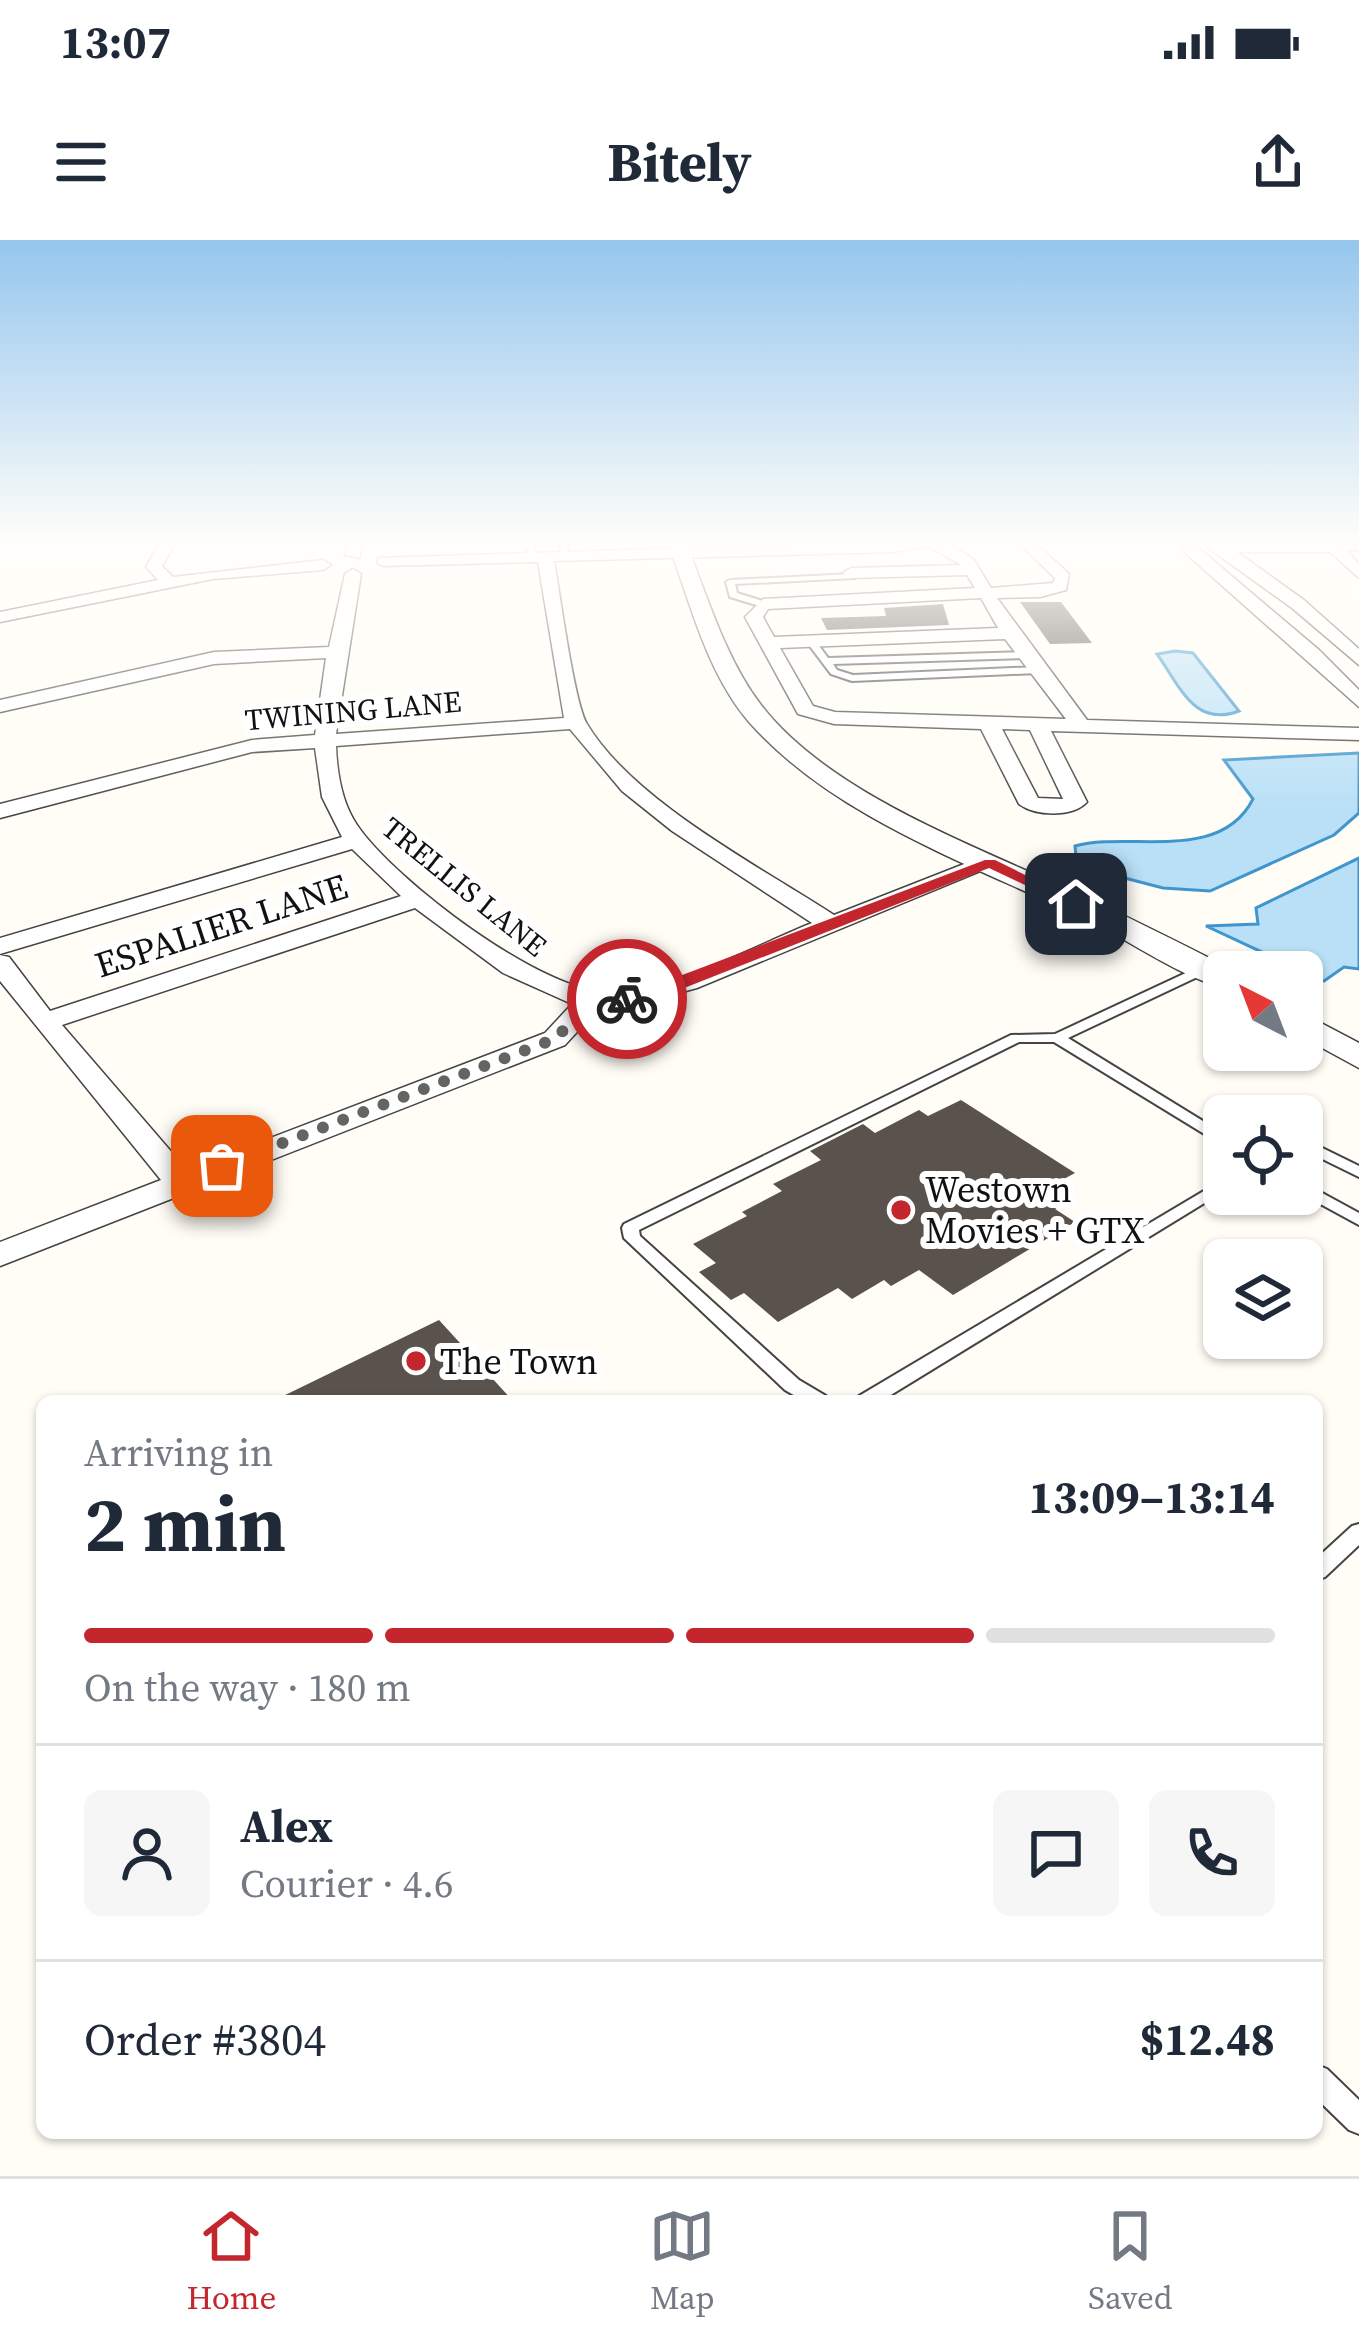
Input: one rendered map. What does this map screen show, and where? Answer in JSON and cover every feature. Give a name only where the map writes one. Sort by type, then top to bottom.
[{"type":"street","name":"TRELLIS LANE","points":[[342,630],[324,727],[328,780],[337,810],[356,840],[420,898],[518,972],[550,990],[589,1003]]},
{"type":"street","points":[[560,630],[575,723],[630,785],[680,826],[831,925]]},
{"type":"street","points":[[711,630],[740,696],[782,740],[867,802],[1203,967]]},
{"type":"street","points":[[760,630],[805,710],[872,722],[1359,734]]},
{"type":"street","points":[[1285,630],[1359,700]]},
{"type":"street","points":[[1327,630],[1359,659]]},
{"type":"street","points":[[766,643],[1010,633],[1082,727]]},
{"type":"street","points":[[0,706],[214,658],[339,652]]},
{"type":"street","points":[[988,722],[1030,804],[1070,806],[1076,802],[1039,727]]},
{"type":"street","name":"TWINING LANE","points":[[0,811],[252,746],[575,723]]},
{"type":"street","points":[[0,946],[356,840]]},
{"type":"street","points":[[0,1255],[555,1039],[589,1003],[664,991],[990,862]]},
{"type":"street","name":"ESPALIER LANE","points":[[44,1022],[420,898]]},
{"type":"street","points":[[0,962],[44,1022],[180,1182]]},
{"type":"street","points":[[1323,1035],[1359,1058]]},
{"type":"lane","points":[[909,637],[922,658]]},
{"type":"lane","points":[[811,641],[840,676],[852,678],[1031,663]]},
{"type":"lane","points":[[826,662],[922,658],[1031,663]]},
{"type":"lane","points":[[809,1395],[792,1385],[632,1238],[630,1228],[1016,1038],[1057,1039],[1203,978]]},
{"type":"lane","points":[[1057,1039],[1203,1128]]},
{"type":"lane","points":[[1323,1154],[1359,1172]]},
{"type":"lane","points":[[876,1395],[1203,1197]]},
{"type":"lane","points":[[1323,1199],[1359,1220]]},
{"type":"lane","points":[[1323,1565],[1359,1532]]},
{"type":"lane","points":[[1323,2085],[1359,2120]]},
{"type":"water","points":[[1193,653],[1239,711],[1210,714],[1190,701],[1157,654]]},
{"type":"water","points":[[1359,753],[1359,813],[1334,835],[1210,891],[1163,888],[1117,876],[1076,856],[1075,846],[1097,842],[1172,841],[1219,832],[1238,819],[1253,799],[1224,760]]},
{"type":"water","points":[[1359,858],[1359,969],[1344,967],[1324,981],[1323,951],[1260,951],[1206,926],[1258,924],[1256,908]]},
{"type":"building","points":[[1040,630],[1082,630],[1092,643],[1050,644]]},
{"type":"building","name":"Westown Movies + GTX","points":[[961,1100],[1075,1173],[1051,1186],[1071,1199],[1055,1209],[1075,1222],[953,1295],[919,1270],[891,1286],[884,1280],[852,1299],[838,1288],[778,1322],[744,1293],[731,1300],[699,1272],[716,1263],[693,1244],[782,1191],[773,1184],[821,1160],[810,1151],[863,1124],[875,1133],[919,1110],[928,1116]]},
{"type":"building","name":"The Town","points":[[439,1320],[508,1395],[285,1395]]},
{"type":"way so far","points":[[222,1166],[555,1039],[589,1003],[627,999]]},
{"type":"place","name":"Westown Movies + GTX","points":[[901,1210]]},
{"type":"place","name":"The Town","points":[[416,1361]]},
{"type":"route","points":[[627,999],[664,991],[990,862],[1076,904]]}]
